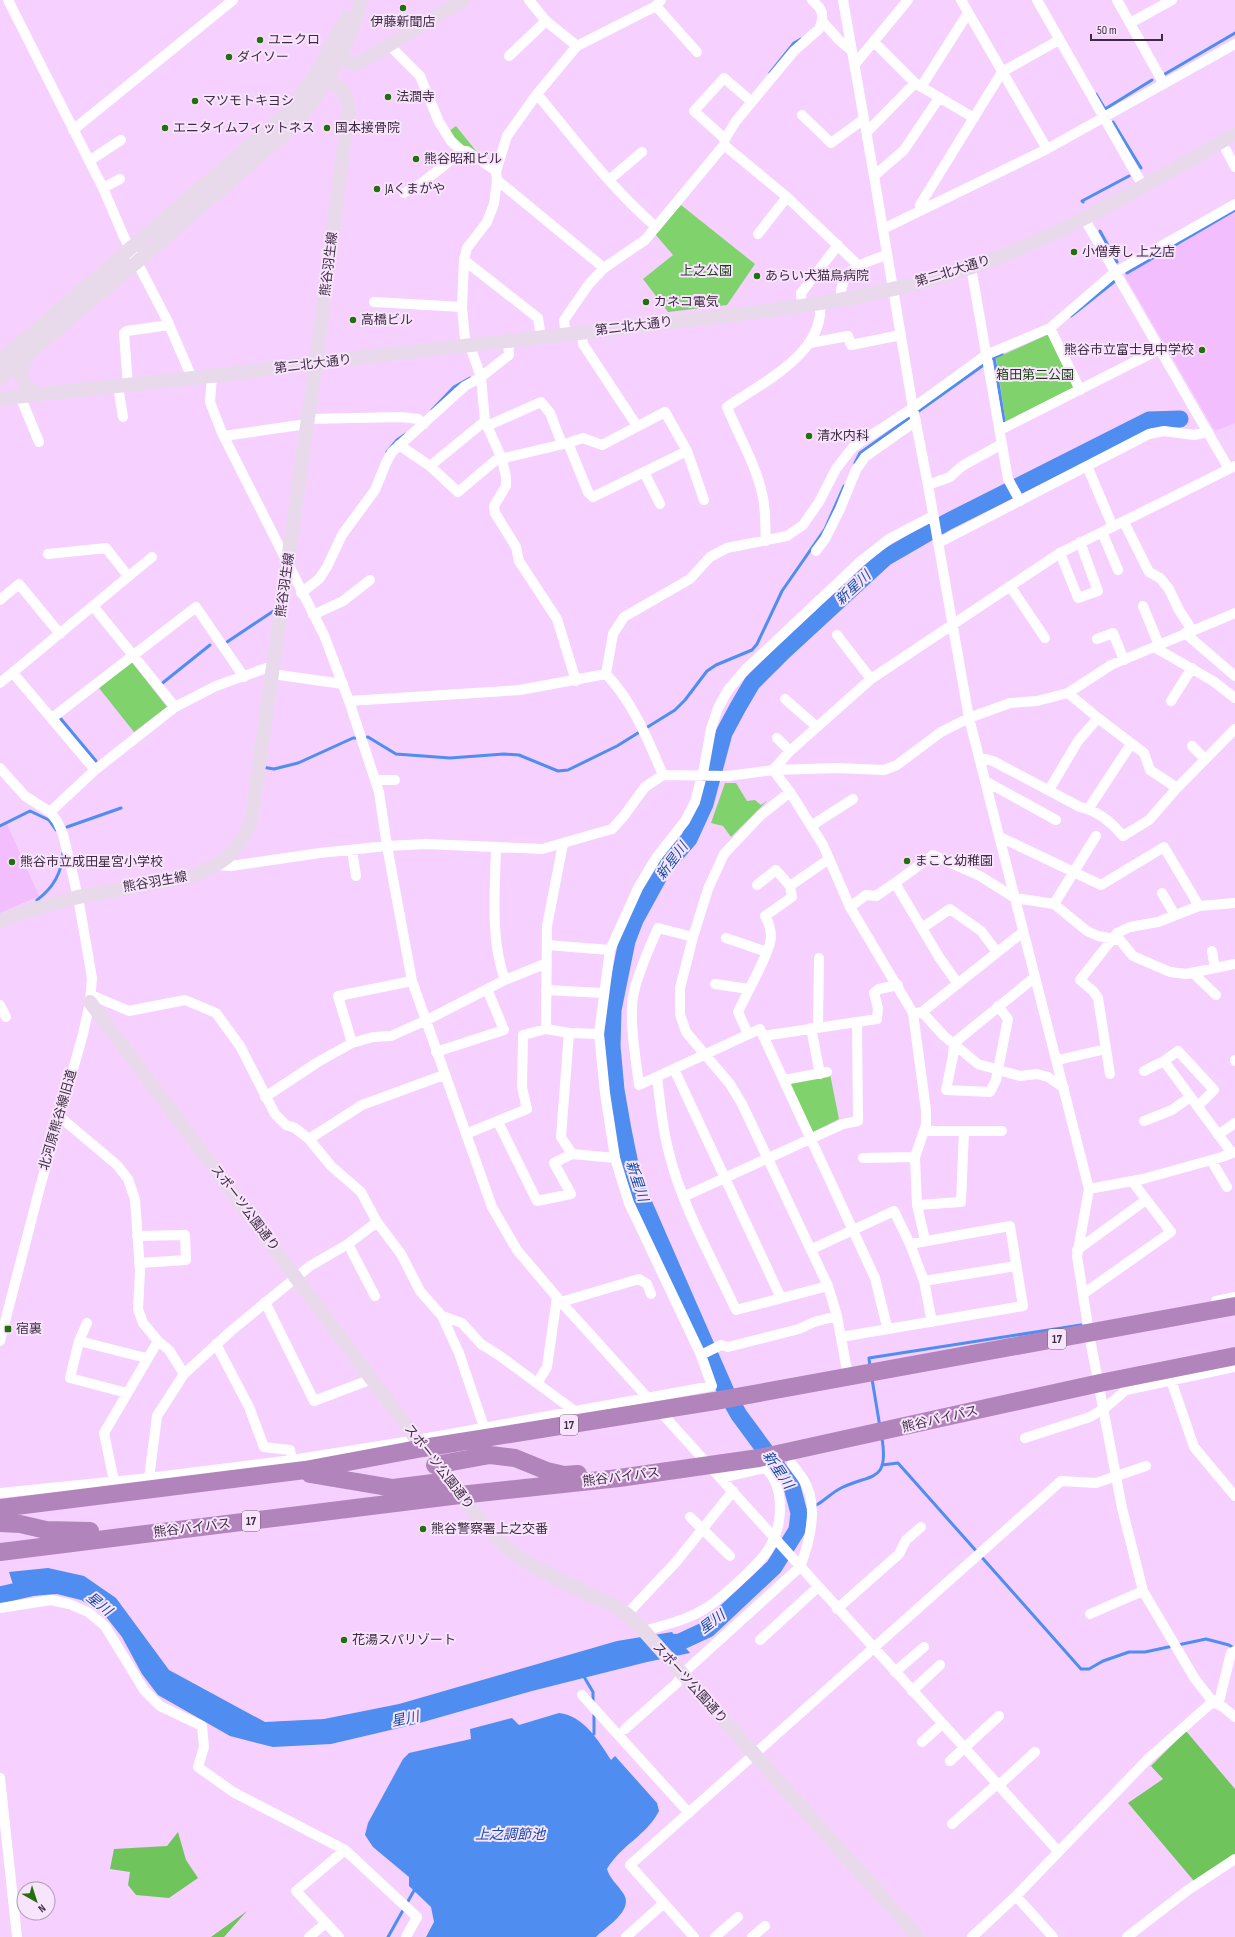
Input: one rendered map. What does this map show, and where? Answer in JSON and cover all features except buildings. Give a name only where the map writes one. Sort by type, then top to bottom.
[{"type":"highway","name":"17","points":[[0,1508],[298,1465],[655,1404],[714,1401],[1089,1329],[1235,1306]]},
{"type":"highway","name":"熊谷バイパス","points":[[0,1552],[136,1535],[454,1488],[630,1476],[759,1458],[789,1459],[881,1432],[1100,1383],[1235,1356]]},
{"type":"highway","points":[[435,1465],[490,1455],[515,1458],[547,1471],[564,1475],[619,1471],[630,1476]]},
{"type":"highway","points":[[298,1465],[312,1474],[393,1488],[454,1488]]},
{"type":"highway","points":[[0,1524],[20,1524],[46,1530],[114,1530],[136,1535]]},
{"type":"street","points":[[8,0],[103,188],[130,249],[169,325],[192,378]]},
{"type":"street","points":[[73,130],[233,0]]},
{"type":"street","points":[[333,56],[353,64],[359,63],[463,0]]},
{"type":"street","points":[[529,0],[546,21],[577,46]]},
{"type":"street","points":[[566,334],[564,320],[589,284],[604,268],[645,240],[725,142],[736,121],[794,50],[819,30],[822,21],[822,13],[819,7],[812,0]]},
{"type":"street","points":[[843,0],[867,132],[886,254],[913,409],[928,485],[969,718],[1023,932],[1058,1060],[1089,1189],[1077,1250],[1089,1329],[1118,1476],[1122,1508],[1143,1591],[1176,1650],[1195,1679],[1213,1702],[1235,1716]]},
{"type":"street","points":[[855,64],[908,0]]},
{"type":"street","points":[[961,0],[1047,149]]},
{"type":"street","points":[[1037,0],[1143,186]]},
{"type":"street","points":[[1117,0],[1164,84]]},
{"type":"street","points":[[1130,23],[1172,0]]},
{"type":"street","points":[[576,681],[557,620],[519,561],[516,547],[495,513],[494,506],[506,486],[506,477],[502,459],[486,424],[481,377],[470,346],[465,339],[462,307],[464,260],[467,248],[487,222],[492,210],[496,175],[507,136],[537,94],[577,46],[659,3],[697,52]]},
{"type":"street","points":[[0,377],[28,355],[276,142],[304,112],[333,56],[356,5]]},
{"type":"street","points":[[867,132],[918,85],[968,13]]},
{"type":"street","points":[[509,56],[546,21]]},
{"type":"street","points":[[822,21],[839,40],[852,51]]},
{"type":"street","points":[[922,210],[920,205],[1002,72],[1059,40]]},
{"type":"street","points":[[874,42],[918,85],[974,118]]},
{"type":"street","points":[[883,229],[1047,149],[1235,44]]},
{"type":"street","points":[[389,45],[420,76],[439,122],[451,141],[462,151],[467,152],[496,175],[604,268]]},
{"type":"street","points":[[0,361],[277,122],[322,76]]},
{"type":"street","name":"熊谷羽生線","points":[[0,921],[23,912],[78,897],[188,877],[217,865],[232,854],[242,840],[251,822],[316,362],[349,103],[345,94],[340,88],[322,76]]},
{"type":"street","points":[[752,102],[724,78],[694,111],[725,142],[858,265]]},
{"type":"street","points":[[537,94],[609,180],[640,213],[656,227]]},
{"type":"street","points":[[874,176],[904,150],[939,98]]},
{"type":"street","points":[[802,115],[831,143],[864,119]]},
{"type":"street","name":"第二北大通り","points":[[0,399],[212,376],[316,362],[470,346],[820,304],[893,289],[971,267],[1014,250],[1084,218],[1235,134]]},
{"type":"street","points":[[89,161],[121,140]]},
{"type":"street","points":[[1226,150],[1235,167]]},
{"type":"street","points":[[404,193],[422,182],[462,151]]},
{"type":"street","points":[[609,180],[642,152]]},
{"type":"street","points":[[103,188],[120,179]]},
{"type":"street","points":[[758,234],[787,198]]},
{"type":"street","points":[[606,674],[613,634],[624,617],[690,579],[710,557],[727,548],[787,536],[803,526],[819,502],[836,469],[853,447],[913,409],[987,357],[1050,328],[1114,273],[1235,204]]},
{"type":"street","points":[[774,770],[790,751],[871,680],[1060,553],[1232,468],[1208,432],[1114,273],[1084,218]]},
{"type":"street","points":[[802,306],[801,293],[838,246]]},
{"type":"street","points":[[841,300],[840,289],[843,280],[858,265],[886,254]]},
{"type":"street","points":[[464,260],[538,318],[541,337]]},
{"type":"street","points":[[971,267],[1008,480],[1020,501]]},
{"type":"street","points":[[374,302],[462,307]]},
{"type":"street","points":[[766,541],[763,498],[752,462],[740,440],[727,407],[787,367],[810,343],[818,329],[821,316],[820,304]]},
{"type":"street","points":[[123,417],[124,333],[127,331],[169,325]]},
{"type":"street","points":[[1050,328],[1080,390]]},
{"type":"street","points":[[582,333],[584,344],[637,426]]},
{"type":"street","points":[[810,343],[848,336],[851,345],[901,335]]},
{"type":"street","points":[[301,593],[319,579],[327,567],[342,535],[375,490],[386,463],[399,445],[465,386],[481,377],[510,355],[508,341]]},
{"type":"street","points":[[1000,430],[1160,349]]},
{"type":"street","points":[[28,355],[21,366],[21,375],[24,383],[37,394]]},
{"type":"street","points":[[212,376],[210,402],[224,436],[301,593],[324,635],[349,701],[379,792],[387,846],[412,981],[444,1075],[492,1207],[504,1230],[517,1250],[559,1299],[1058,1851]]},
{"type":"street","points":[[20,396],[39,442]]},
{"type":"street","points":[[430,466],[486,424],[541,402],[550,413],[588,492],[593,497],[687,451]]},
{"type":"street","points":[[399,445],[430,466],[458,492],[496,460],[565,444],[583,438],[602,445],[665,412],[687,451],[704,500]]},
{"type":"street","points":[[224,436],[307,422],[401,417],[418,419],[424,424]]},
{"type":"street","points":[[816,551],[825,539],[840,509],[856,470],[865,457],[916,421]]},
{"type":"street","points":[[938,542],[1149,434],[1164,431],[1194,435],[1208,432]]},
{"type":"street","points":[[928,485],[950,477],[962,466],[1002,444]]},
{"type":"street","points":[[1088,466],[1113,527]]},
{"type":"street","points":[[644,472],[660,504]]},
{"type":"street","points":[[420,1444],[484,1427],[576,1412],[655,1404],[712,1386],[702,1355],[629,1203],[615,1158],[605,1094],[599,1034],[603,993],[610,950],[638,888],[656,858],[685,821],[695,802],[711,729],[718,708],[728,690],[745,670],[861,561],[889,539],[933,517]]},
{"type":"street","points":[[1124,522],[1149,572],[1160,578],[1169,589],[1188,632],[1235,676]]},
{"type":"street","points":[[1102,532],[1118,570]]},
{"type":"street","points":[[1060,553],[1078,598],[1098,591],[1080,542]]},
{"type":"street","points":[[48,554],[106,548],[128,576]]},
{"type":"street","points":[[0,683],[152,556]]},
{"type":"street","points":[[313,615],[343,601],[370,580]]},
{"type":"street","points":[[0,600],[19,584],[60,634]]},
{"type":"street","points":[[1010,586],[1045,638]]},
{"type":"street","points":[[93,606],[175,707]]},
{"type":"street","points":[[1143,606],[1156,646],[1178,662],[1192,668],[1235,698]]},
{"type":"street","points":[[52,718],[196,607],[244,677]]},
{"type":"street","points":[[217,865],[231,866],[320,853],[387,846],[426,844],[542,849],[612,829],[645,788],[663,775],[728,776],[774,770],[838,768],[884,770],[897,765],[941,732],[969,718],[1010,703],[1038,701],[1068,693],[1111,665],[1235,613]]},
{"type":"street","points":[[1097,639],[1113,633],[1124,660]]},
{"type":"street","points":[[837,635],[871,680]]},
{"type":"street","points":[[1171,701],[1192,668]]},
{"type":"street","points":[[0,768],[25,796],[50,812],[95,770],[175,707],[216,686],[272,670],[343,684]]},
{"type":"street","points":[[13,673],[95,770]]},
{"type":"street","points":[[349,701],[520,690],[576,681],[606,674]]},
{"type":"street","points":[[606,674],[618,686],[639,721],[663,775]]},
{"type":"street","points":[[1068,693],[1144,753],[1150,770],[1177,788]]},
{"type":"street","points":[[785,699],[817,727]]},
{"type":"street","points":[[1049,790],[1078,741],[1098,718]]},
{"type":"street","points":[[979,757],[993,761],[1080,807],[1089,808],[1114,825],[1123,836],[1149,820],[1177,788],[1235,729]]},
{"type":"street","points":[[777,738],[790,751]]},
{"type":"street","points":[[1089,808],[1131,744]]},
{"type":"street","points":[[1192,746],[1205,760]]},
{"type":"street","points":[[774,770],[790,792],[823,845],[850,907],[898,985],[917,1012],[978,1064],[1020,1076],[1037,1074],[1048,1077],[1064,1088]]},
{"type":"street","points":[[375,780],[395,780]]},
{"type":"street","points":[[985,781],[1056,820]]},
{"type":"street","points":[[790,792],[761,815],[724,854],[708,889],[693,937],[680,988],[680,1014],[686,1032],[730,1084],[742,1104],[812,1249],[828,1286],[841,1336],[864,1373]]},
{"type":"street","points":[[811,826],[853,799]]},
{"type":"street","name":"北河原熊谷線旧道","points":[[0,1342],[91,998],[90,960],[78,897],[64,834],[50,812]]},
{"type":"street","points":[[1054,904],[1096,836]]},
{"type":"street","points":[[1000,837],[1101,885],[1164,847],[1199,906]]},
{"type":"street","points":[[546,1029],[547,926],[563,844]]},
{"type":"street","points":[[496,848],[494,906],[499,964],[505,980]]},
{"type":"street","points":[[352,850],[356,876]]},
{"type":"street","points":[[850,907],[866,895],[876,896],[934,855],[980,876],[1015,898],[1054,904],[1087,931],[1098,936],[1120,940],[1133,956],[1170,972],[1186,974],[1235,964]]},
{"type":"street","points":[[790,886],[829,859]]},
{"type":"street","points":[[748,1034],[738,1012],[767,952],[771,938],[770,924],[765,916],[792,897],[790,886],[776,870],[757,885]]},
{"type":"street","points":[[895,883],[939,957],[958,984]]},
{"type":"street","points":[[1162,893],[1175,915]]},
{"type":"street","points":[[1110,1074],[1098,998],[1093,991],[1080,980],[1117,933],[1130,927],[1158,922],[1199,906],[1235,903]]},
{"type":"street","points":[[922,928],[950,909],[981,931],[997,952]]},
{"type":"street","points":[[693,937],[658,928],[641,968],[633,994],[633,1027],[639,1085],[760,1029],[875,1278],[887,1328]]},
{"type":"street","points":[[917,1012],[958,984],[1023,932]]},
{"type":"street","points":[[726,938],[767,952]]},
{"type":"street","points":[[547,945],[610,950]]},
{"type":"street","points":[[1212,951],[1215,968]]},
{"type":"street","points":[[784,1080],[823,1073],[814,1027],[819,958]]},
{"type":"street","points":[[265,1096],[318,1062],[352,1043],[373,1037],[391,1036],[505,980],[547,963]]},
{"type":"street","points":[[1193,972],[1216,995]]},
{"type":"street","points":[[998,1006],[1008,1019],[996,1080],[990,1092],[946,1090],[954,1043],[998,1006],[1035,977]]},
{"type":"street","points":[[352,1043],[338,996],[412,981]]},
{"type":"street","points":[[715,984],[749,989]]},
{"type":"street","points":[[763,1036],[814,1027],[877,1019],[878,1008],[874,992],[879,989],[898,985]]},
{"type":"street","points":[[436,1052],[504,1030],[487,989]]},
{"type":"street","points":[[546,990],[603,993]]},
{"type":"street","points":[[91,998],[129,1011],[185,1000],[216,1013],[240,1046],[275,1114],[286,1125],[295,1128],[309,1139],[331,1166],[360,1192],[377,1222],[401,1254],[420,1291],[442,1316],[459,1353],[484,1427]]},
{"type":"street","name":"スポーツ公園通り","points":[[91,998],[435,1465],[489,1529],[510,1550],[528,1563],[627,1614],[644,1631],[918,1937]]},
{"type":"street","points":[[0,1005],[6,1017]]},
{"type":"street","points":[[917,1012],[926,1125],[915,1158],[917,1205],[925,1240]]},
{"type":"street","points":[[683,1197],[843,1124],[858,1121],[857,1022]]},
{"type":"street","points":[[466,1134],[527,1109],[522,1087],[522,1035],[546,1029],[569,1033],[599,1034]]},
{"type":"street","points":[[569,1033],[561,1137],[572,1154]]},
{"type":"street","points":[[1058,1060],[1106,1048]]},
{"type":"street","points":[[1144,1071],[1164,1061],[1178,1051],[1214,1090],[1198,1106]]},
{"type":"street","points":[[1089,1189],[1132,1181],[1211,1160],[1233,1152],[1218,1135],[1164,1061]]},
{"type":"street","points":[[674,1069],[781,1298]]},
{"type":"street","points":[[309,1139],[362,1105],[444,1075]]},
{"type":"street","points":[[657,1077],[663,1127],[668,1150],[683,1197],[736,1310],[828,1286]]},
{"type":"street","points":[[1144,1121],[1172,1110],[1190,1097]]},
{"type":"street","points":[[60,1117],[117,1165],[128,1179],[134,1199],[137,1236],[139,1263],[138,1308],[143,1323],[158,1341],[169,1350],[184,1374]]},
{"type":"street","points":[[498,1122],[537,1201],[571,1194],[554,1163],[572,1154],[615,1158]]},
{"type":"street","points":[[1218,1135],[1235,1122]]},
{"type":"street","points":[[924,1131],[1002,1131]]},
{"type":"street","points":[[917,1205],[961,1202],[964,1131]]},
{"type":"street","points":[[863,1158],[915,1158]]},
{"type":"street","points":[[1211,1160],[1227,1187]]},
{"type":"street","points":[[1083,1294],[1171,1232],[1132,1181]]},
{"type":"street","points":[[1077,1250],[1146,1200]]},
{"type":"street","points":[[812,1249],[894,1211],[910,1244],[924,1281],[932,1322]]},
{"type":"street","points":[[150,1478],[157,1416],[184,1374],[216,1344],[296,1277],[310,1266],[348,1244],[377,1222]]},
{"type":"street","points":[[841,1336],[1023,1306],[1010,1226],[925,1240],[910,1244]]},
{"type":"street","points":[[137,1236],[185,1235],[186,1260],[139,1263]]},
{"type":"street","points":[[348,1244],[375,1296]]},
{"type":"street","points":[[924,1281],[1016,1266]]},
{"type":"street","points":[[559,1299],[639,1279],[647,1284],[651,1294]]},
{"type":"street","points":[[1089,1329],[1235,1297]]},
{"type":"street","points":[[537,1383],[547,1367],[559,1299]]},
{"type":"street","points":[[265,1302],[314,1401],[372,1379]]},
{"type":"street","points":[[442,1316],[462,1323],[481,1344],[576,1412]]},
{"type":"street","points":[[702,1355],[721,1345],[728,1347],[785,1333],[800,1329],[814,1322],[837,1316]]},
{"type":"street","points":[[87,1323],[79,1341],[70,1378],[127,1393]]},
{"type":"street","points":[[79,1341],[146,1358]]},
{"type":"street","points":[[114,1481],[104,1433],[146,1358],[158,1341]]},
{"type":"street","points":[[0,1493],[114,1481],[298,1465],[290,1450],[264,1447],[249,1407],[216,1344]]},
{"type":"street","points":[[1025,1438],[1090,1417],[1105,1408],[1126,1390],[1235,1367]]},
{"type":"street","points":[[1171,1380],[1194,1447],[1235,1496]]},
{"type":"street","points":[[625,1729],[677,1683],[680,1672],[800,1567],[808,1546],[812,1514],[811,1500],[804,1480],[789,1459]]},
{"type":"street","points":[[694,1937],[630,1865],[1061,1481],[1096,1483],[1146,1466]]},
{"type":"street","points":[[644,1631],[694,1615],[707,1608],[752,1568],[768,1550],[774,1536],[780,1509],[778,1491],[771,1473],[765,1468],[721,1478]]},
{"type":"street","points":[[627,1614],[676,1562],[733,1491]]},
{"type":"street","points":[[690,1518],[730,1556]]},
{"type":"street","points":[[838,1609],[899,1554],[906,1540],[921,1527]]},
{"type":"street","points":[[760,1640],[818,1587]]},
{"type":"street","points":[[1090,1614],[1143,1591]]},
{"type":"street","points":[[0,1608],[51,1600],[69,1604],[88,1612],[105,1626],[144,1690],[160,1706],[202,1726],[204,1747],[198,1767],[233,1792],[345,1850],[417,1917],[406,1937]]},
{"type":"street","points":[[895,1672],[924,1647]]},
{"type":"street","points":[[972,1937],[1016,1896],[1148,1759],[1213,1702],[1220,1698],[1233,1652]]},
{"type":"street","points":[[912,1691],[940,1665]]},
{"type":"street","points":[[582,1695],[689,1813]]},
{"type":"street","points":[[950,1761],[999,1716]]},
{"type":"street","points":[[922,1742],[942,1724]]},
{"type":"street","points":[[952,1824],[1035,1752]]},
{"type":"street","points":[[0,1778],[17,1937]]},
{"type":"street","points":[[339,1937],[296,1891],[345,1850]]},
{"type":"street","points":[[1128,1937],[1188,1890],[1235,1859]]},
{"type":"street","points":[[1016,1896],[1053,1937]]},
{"type":"street","points":[[626,1937],[664,1903]]},
{"type":"street","points":[[715,1937],[738,1917]]},
{"type":"street","points":[[309,1937],[326,1923]]},
{"type":"street","points":[[752,1937],[765,1926]]},
{"type":"shaded area","name":"熊谷市立富士見中学校","points":[[1235,209],[1235,423],[1215,431],[1125,276],[1125,271]]},
{"type":"shaded area","name":"熊谷市立成田星宮小学校","points":[[7,824],[39,896],[0,913],[0,828]]},
{"type":"green space","points":[[456,126],[481,157],[458,144],[448,132]]},
{"type":"green space","name":"上之公園","points":[[681,205],[755,264],[727,305],[668,312],[643,279],[673,255],[655,234]]},
{"type":"green space","name":"箱田第二公園","points":[[1049,334],[1076,389],[1006,424],[996,358]]},
{"type":"green space","points":[[131,661],[167,707],[134,732],[99,688]]},
{"type":"green space","points":[[725,783],[736,783],[747,801],[755,800],[761,805],[767,801],[731,837],[723,826],[711,823]]},
{"type":"green space","points":[[830,1074],[839,1119],[813,1132],[789,1082]]},
{"type":"green space","points":[[1186,1731],[1235,1789],[1235,1855],[1194,1881],[1128,1803],[1163,1779],[1151,1766]]},
{"type":"green space","points":[[178,1832],[186,1860],[198,1878],[169,1898],[136,1895],[128,1885],[130,1872],[110,1869],[114,1849],[167,1846]]},
{"type":"green space","points":[[247,1911],[224,1937],[211,1937]]},
{"type":"water","points":[[48,1568],[84,1576],[116,1598],[169,1670],[265,1722],[324,1719],[399,1704],[617,1641],[672,1632],[690,1653],[647,1662],[532,1691],[416,1724],[331,1744],[273,1747],[230,1736],[158,1695],[142,1674],[122,1637],[103,1613],[81,1600],[57,1594],[17,1597],[9,1572]]},
{"type":"water","name":"上之調節池","points":[[559,1713],[576,1719],[590,1730],[611,1760],[615,1756],[657,1803],[659,1811],[648,1827],[612,1861],[607,1869],[610,1876],[626,1899],[623,1911],[613,1923],[596,1937],[426,1937],[434,1922],[431,1907],[409,1886],[409,1877],[373,1847],[365,1835],[368,1823],[403,1759],[409,1753],[471,1739],[470,1729],[512,1718],[519,1725]]},
{"type":"waterway","points":[[1165,74],[1235,33]]},
{"type":"waterway","points":[[770,73],[794,43],[801,39]]},
{"type":"waterway","points":[[1096,94],[1105,109],[1152,80]]},
{"type":"waterway","points":[[1113,122],[1141,168]]},
{"type":"waterway","points":[[1083,202],[1082,201],[1129,176]]},
{"type":"waterway","points":[[1127,273],[1235,210]]},
{"type":"waterway","points":[[1100,231],[1117,262]]},
{"type":"waterway","points":[[1071,316],[1115,281]]},
{"type":"waterway","points":[[989,360],[1002,354]]},
{"type":"waterway","points":[[994,357],[1004,421]]},
{"type":"waterway","points":[[916,413],[985,364]]},
{"type":"waterway","points":[[432,410],[454,387],[470,378]]},
{"type":"waterway","points":[[855,463],[860,453],[912,416]]},
{"type":"waterway","name":"新星川","points":[[659,1644],[680,1642],[708,1629],[774,1567],[797,1530],[799,1513],[792,1487],[739,1415],[727,1394],[633,1179],[616,1090],[612,1046],[613,1010],[627,941],[635,920],[663,869],[689,839],[705,804],[724,733],[752,683],[783,652],[885,558],[947,522],[1149,420],[1180,419]]},
{"type":"waterway","points":[[387,452],[397,440],[406,434]]},
{"type":"waterway","points":[[364,738],[368,737],[396,754],[450,758],[504,754],[519,755],[558,771],[568,770],[617,746],[675,710],[685,700],[707,671],[716,665],[752,650],[757,644],[782,591],[825,529],[844,486]]},
{"type":"waterway","points":[[227,642],[275,610]]},
{"type":"waterway","points":[[160,685],[210,645]]},
{"type":"waterway","points":[[61,719],[96,761]]},
{"type":"waterway","points":[[262,767],[274,769],[298,763],[353,738],[358,738]]},
{"type":"waterway","points":[[67,827],[121,808]]},
{"type":"waterway","points":[[0,826],[30,811],[49,820],[56,830]]},
{"type":"waterway","points":[[37,900],[56,880],[61,867],[63,853]]},
{"type":"waterway","points":[[870,1367],[869,1358],[1081,1325]]},
{"type":"waterway","points":[[872,1379],[880,1427]]},
{"type":"waterway","points":[[799,1513],[821,1502],[835,1491],[876,1474],[880,1470],[883,1463],[884,1452],[882,1438]]},
{"type":"waterway","points":[[882,1465],[898,1463],[1081,1669],[1089,1669],[1103,1661],[1129,1652],[1145,1652],[1206,1639],[1229,1645],[1235,1649]]},
{"type":"waterway","name":"星川","points":[[0,1595],[39,1586]]},
{"type":"waterway","points":[[583,1675],[593,1692],[593,1704]]},
{"type":"waterway","points":[[592,1735],[594,1734],[594,1711]]},
{"type":"waterway","points":[[388,1937],[416,1887]]},
{"type":"place","name":"伊藤新聞店","points":[[403,8]]},
{"type":"place","name":"ユニクロ","points":[[260,40]]},
{"type":"place","name":"ダイソー","points":[[229,57]]},
{"type":"place","name":"法潤寺","points":[[388,97]]},
{"type":"place","name":"マツモトキヨシ","points":[[195,101]]},
{"type":"place","name":"エニタイムフィットネス","points":[[165,128]]},
{"type":"place","name":"国本接骨院","points":[[327,128]]},
{"type":"place","name":"熊谷昭和ビル","points":[[416,159]]},
{"type":"place","name":"JAくまがや","points":[[377,189]]},
{"type":"place","name":"小僧寿し 上之店","points":[[1074,252]]},
{"type":"place","name":"あらい犬猫鳥病院","points":[[757,276]]},
{"type":"place","name":"カネコ電気","points":[[646,302]]},
{"type":"place","name":"高橋ビル","points":[[353,320]]},
{"type":"place","name":"熊谷市立富士見中学校","points":[[1202,350]]},
{"type":"place","name":"清水内科","points":[[809,436]]},
{"type":"place","name":"まこと幼稚園","points":[[907,861]]},
{"type":"place","name":"熊谷市立成田星宮小学校","points":[[12,862]]},
{"type":"place","name":"宿裏","points":[[8,1329]]},
{"type":"place","name":"熊谷警察署上之交番","points":[[423,1529]]},
{"type":"place","name":"花湯スパリゾート","points":[[344,1640]]}]
